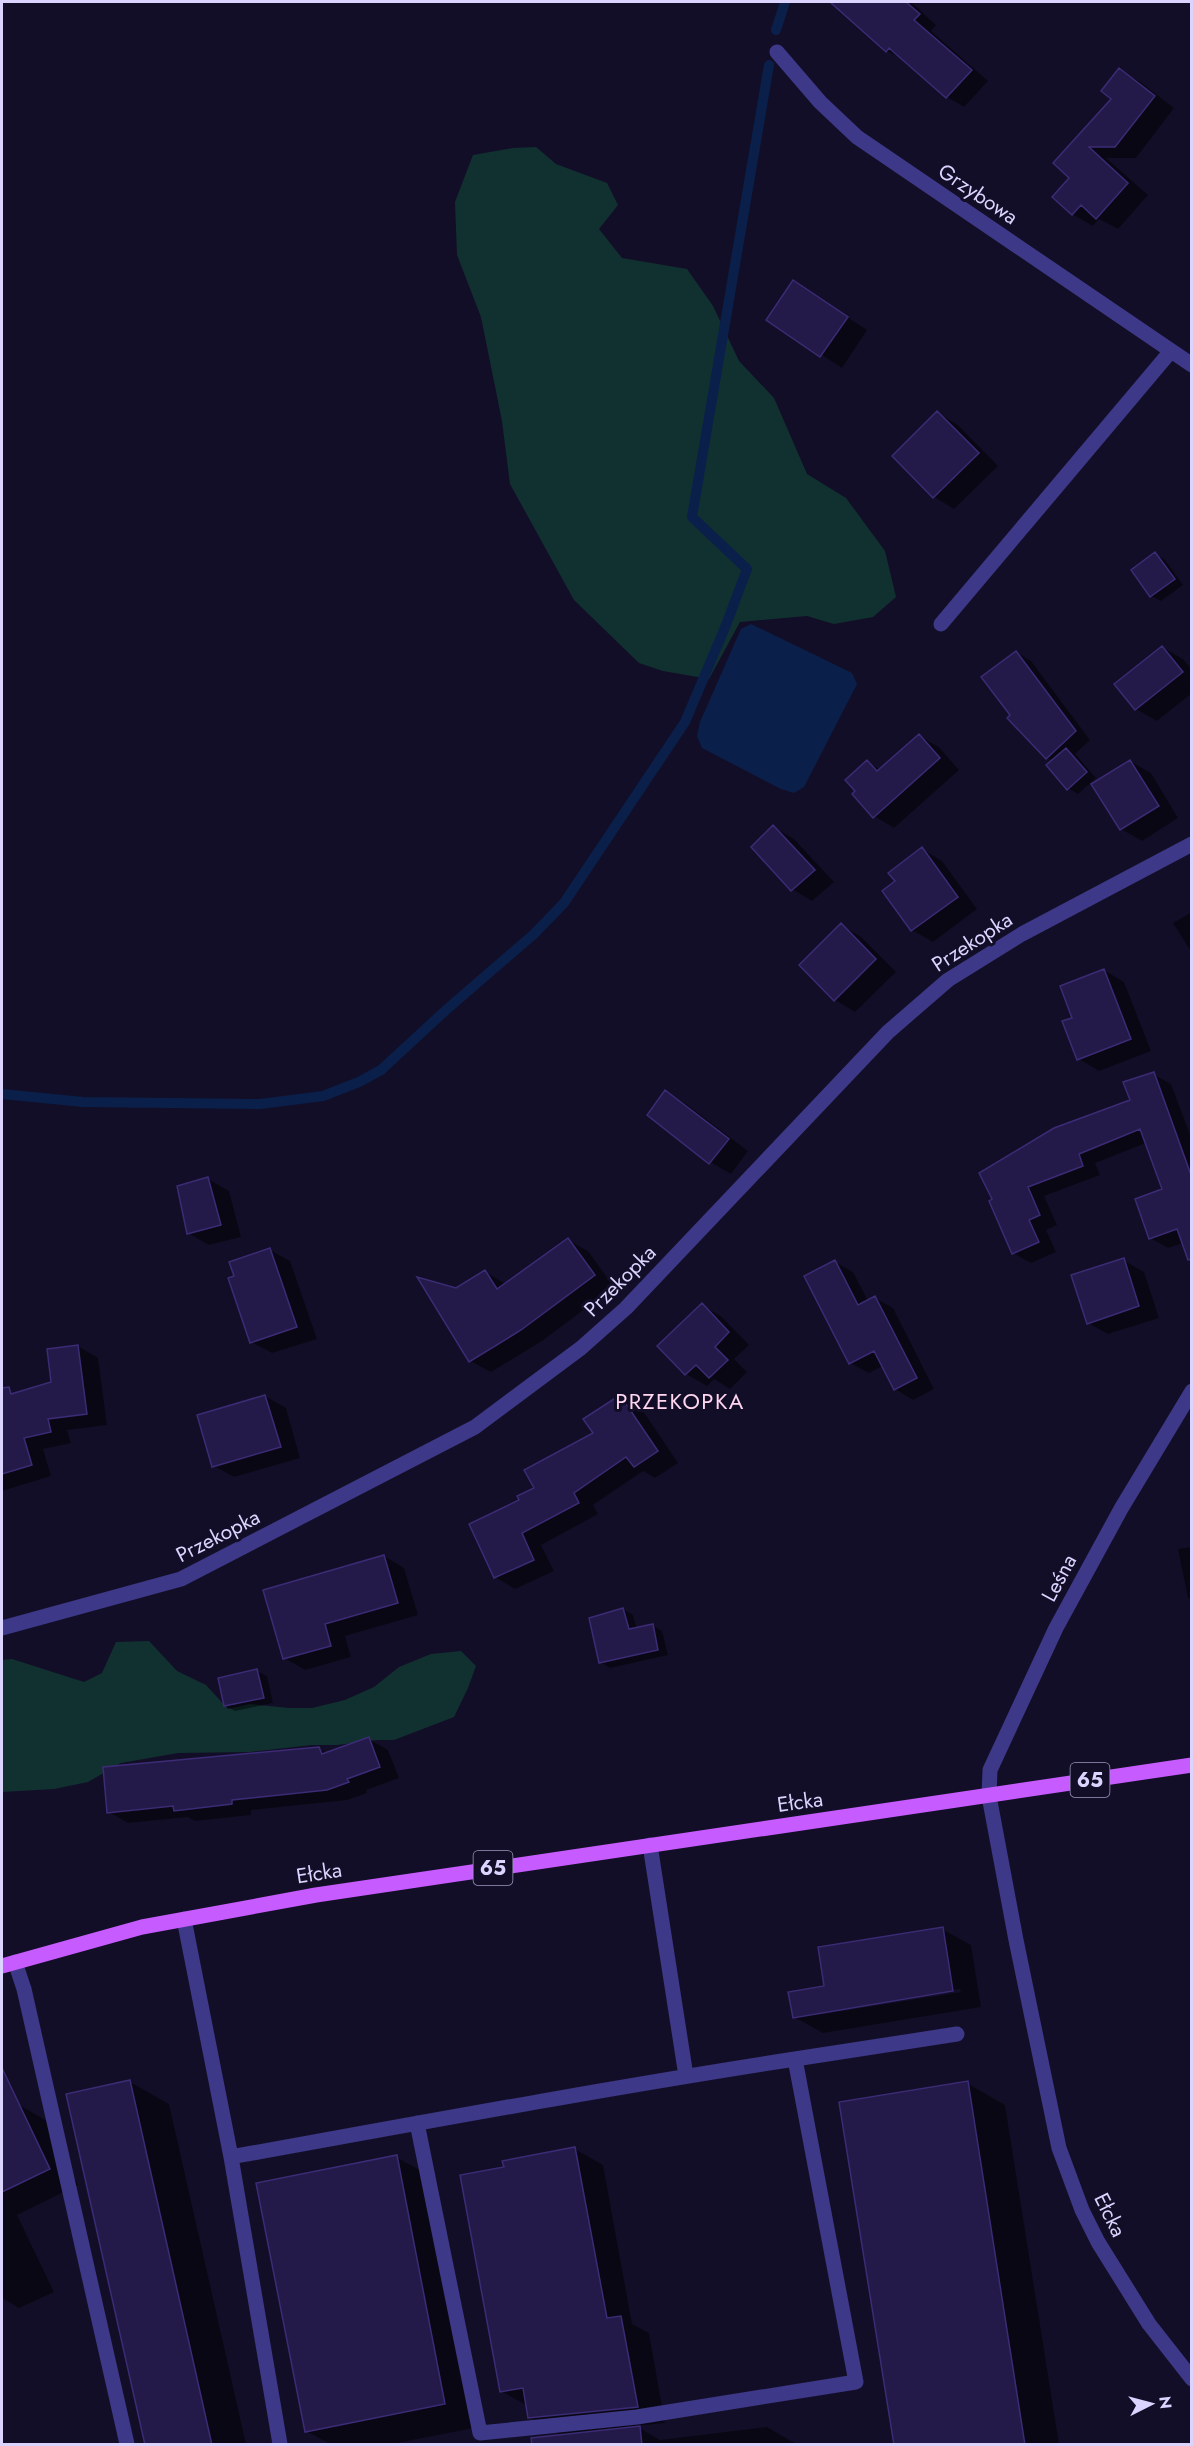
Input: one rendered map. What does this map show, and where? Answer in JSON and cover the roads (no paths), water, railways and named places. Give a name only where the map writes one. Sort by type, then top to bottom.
[{"type":"main road","name":"65","points":[[989,1796],[1191,1766]]},
{"type":"main road","name":"Ełcka","points":[[8,1964],[184,1919],[316,1895],[989,1796]]},
{"type":"street","name":"Grzybowa","points":[[777,52],[820,102],[857,137],[1191,365]]},
{"type":"street","points":[[941,624],[1171,351]]},
{"type":"street","name":"Przekopka","points":[[2,1628],[181,1579],[475,1427],[581,1348],[626,1308],[888,1032],[948,981],[1022,934],[1191,844]]},
{"type":"street","name":"Leśna","points":[[989,1796],[990,1770],[1056,1628],[1122,1507],[1191,1391]]},
{"type":"street","name":"Ełcka","points":[[989,1796],[1059,2148],[1082,2210],[1098,2242],[1149,2324],[1191,2379]]},
{"type":"street","points":[[650,1845],[686,2076]]},
{"type":"street","points":[[184,1919],[231,2157],[280,2445]]},
{"type":"street","points":[[8,1964],[24,1989],[127,2445]]},
{"type":"street","points":[[231,2157],[686,2076],[957,2034]]},
{"type":"street","points":[[417,2123],[480,2433],[637,2417],[856,2382],[795,2059]]},
{"type":"water","points":[[751,624],[852,673],[857,684],[804,787],[794,793],[781,789],[702,748],[697,736],[700,722],[741,629]]},
{"type":"waterway","points":[[776,30],[785,2]]},
{"type":"waterway","points":[[2,1094],[83,1102],[260,1104],[323,1096],[359,1082],[381,1070],[534,934],[564,903],[685,722],[747,569],[692,517],[769,65]]},
{"type":"district","name":"PRZEKOPKA","points":[[680,1401]]}]
